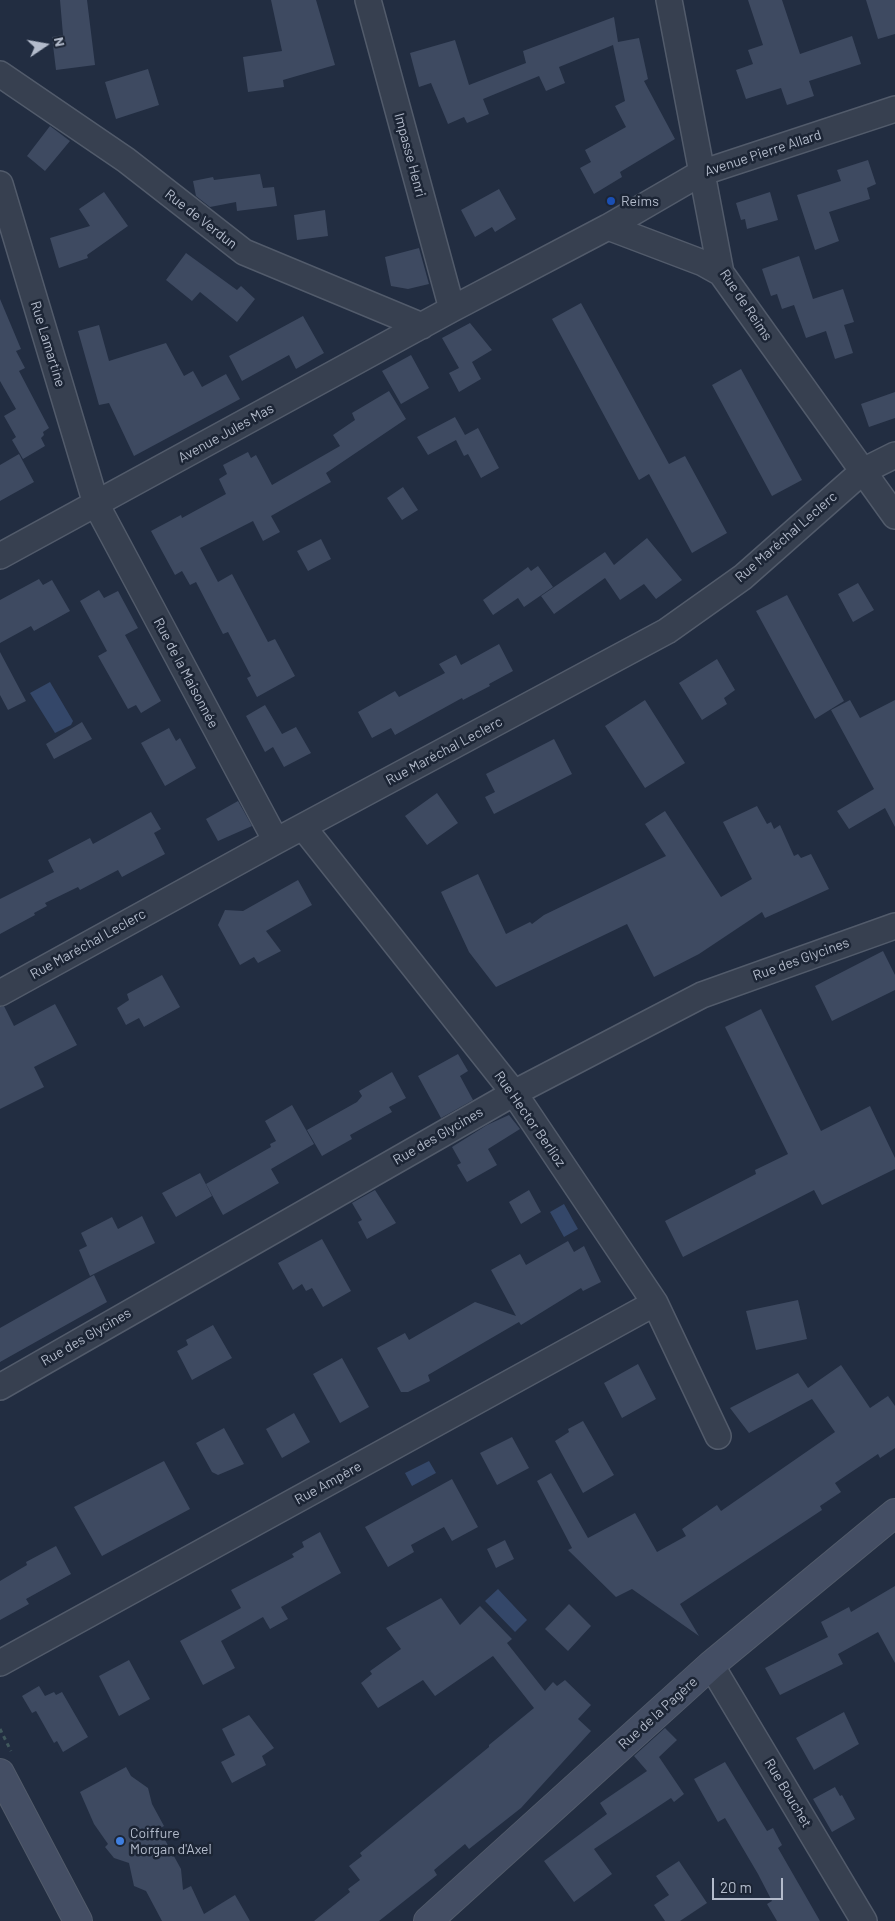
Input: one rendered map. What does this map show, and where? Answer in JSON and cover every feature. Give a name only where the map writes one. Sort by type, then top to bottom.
[{"type":"street","name":"Impasse Henri","points":[[368,0],[452,309]]},
{"type":"street","name":"Rue de Reims","points":[[669,0],[701,173],[722,273],[895,516]]},
{"type":"street","name":"Rue de Verdun","points":[[0,74],[126,160],[244,252],[422,326]]},
{"type":"street","name":"Avenue Pierre Allard","points":[[452,309],[608,227],[701,173],[895,110]]},
{"type":"street","name":"Rue Lamartine","points":[[0,184],[10,253],[96,504]]},
{"type":"street","points":[[608,227],[722,273]]},
{"type":"street","name":"Avenue Jules Mas","points":[[0,556],[452,309]]},
{"type":"street","name":"Rue Maréchal Leclerc","points":[[0,993],[276,841],[667,631],[742,577],[862,471],[895,455]]},
{"type":"street","name":"Rue de la Maisonnée","points":[[96,504],[276,841]]},
{"type":"street","name":"Rue Hector Berlioz","points":[[303,827],[514,1093],[655,1302],[718,1436]]},
{"type":"street","name":"Rue des Glycines","points":[[0,1387],[514,1093],[702,995],[895,926]]},
{"type":"street","name":"Rue Ampère","points":[[0,1664],[655,1302]]},
{"type":"street","name":"Rue de la Pagère","points":[[428,1921],[711,1665],[895,1514]]},
{"type":"street","name":"Rue Bouchet","points":[[711,1665],[864,1921]]},
{"type":"street","points":[[0,1773],[78,1921]]},
{"type":"water","points":[[50,682],[73,721],[71,725],[55,733],[30,693]]},
{"type":"water","points":[[564,1204],[578,1229],[564,1237],[550,1212]]},
{"type":"water","points":[[429,1461],[436,1473],[412,1486],[405,1473]]},
{"type":"water","points":[[498,1589],[527,1620],[515,1632],[485,1601]]},
{"type":"building","points":[[60,0],[87,0],[95,65],[56,70],[52,37],[63,35]]},
{"type":"building","points":[[271,0],[316,0],[335,65],[283,80],[284,87],[248,92],[243,57],[282,51]]},
{"type":"building","points":[[748,0],[782,0],[800,54],[852,36],[861,64],[809,81],[814,96],[787,105],[781,88],[746,99],[736,70],[753,64],[748,50],[763,45]]},
{"type":"building","points":[[866,0],[895,0],[895,34],[878,39]]},
{"type":"building","points":[[614,17],[618,42],[639,38],[648,79],[644,81],[675,139],[620,172],[622,177],[594,194],[580,168],[591,162],[585,150],[626,127],[615,106],[625,101],[613,45],[559,67],[565,83],[546,91],[539,76],[483,99],[489,114],[467,123],[464,117],[448,124],[431,83],[419,87],[410,53],[455,40],[469,85],[526,63],[523,51]]},
{"type":"building","points":[[148,69],[159,105],[116,119],[105,82]]},
{"type":"building","points":[[50,126],[70,141],[45,171],[27,156]]},
{"type":"building","points":[[868,160],[876,184],[867,188],[870,199],[829,212],[839,241],[815,250],[797,195],[841,181],[837,170]]},
{"type":"building","points":[[260,174],[263,188],[274,187],[277,206],[237,211],[236,202],[210,207],[196,196],[193,181],[213,177],[214,180]]},
{"type":"building","points":[[499,189],[516,219],[495,232],[492,227],[475,237],[461,210]]},
{"type":"building","points":[[104,192],[128,226],[87,255],[88,258],[59,268],[50,238],[90,226],[79,209]]},
{"type":"building","points":[[770,192],[778,220],[747,229],[745,219],[741,220],[736,203]]},
{"type":"building","points":[[325,210],[328,236],[297,240],[294,215]]},
{"type":"building","points":[[419,248],[429,284],[408,289],[391,286],[385,257]]},
{"type":"building","points":[[186,253],[237,290],[241,286],[255,299],[237,322],[200,292],[192,301],[166,280]]},
{"type":"building","points":[[799,256],[813,299],[843,289],[854,322],[844,325],[853,353],[835,359],[826,331],[806,338],[794,305],[782,309],[777,294],[771,296],[762,269]]},
{"type":"building","points":[[0,299],[21,349],[16,351],[25,368],[19,371],[49,428],[43,432],[44,435],[41,438],[45,446],[23,459],[12,440],[16,437],[4,416],[16,409],[0,381]]},
{"type":"building","points":[[581,303],[669,464],[685,456],[727,533],[692,553],[649,474],[639,480],[552,319]]},
{"type":"building","points":[[303,316],[324,353],[296,369],[289,355],[242,381],[229,356]]},
{"type":"building","points":[[470,323],[492,350],[472,362],[481,379],[459,392],[449,373],[459,368],[442,338]]},
{"type":"building","points":[[99,325],[109,361],[166,343],[184,376],[193,371],[202,387],[226,374],[240,399],[134,456],[109,403],[99,405],[78,331]]},
{"type":"building","points":[[411,355],[429,388],[401,404],[382,371]]},
{"type":"building","points":[[741,369],[802,480],[772,496],[712,385]]},
{"type":"building","points":[[389,391],[406,419],[326,473],[331,482],[271,516],[280,532],[263,541],[253,521],[200,548],[218,582],[232,574],[268,642],[275,639],[295,676],[257,697],[247,678],[251,676],[228,632],[223,634],[196,582],[190,585],[182,571],[175,575],[151,531],[181,515],[182,518],[226,494],[219,479],[227,474],[223,465],[248,452],[251,458],[256,455],[272,485],[340,446],[333,435],[355,420],[352,413]]},
{"type":"building","points":[[895,392],[895,418],[869,427],[861,404]]},
{"type":"building","points":[[455,417],[465,435],[478,428],[499,468],[481,478],[468,454],[464,456],[456,440],[428,455],[417,437]]},
{"type":"building","points":[[19,454],[34,482],[0,501],[0,465]]},
{"type":"building","points":[[403,487],[418,510],[402,520],[387,498]]},
{"type":"building","points":[[647,538],[682,580],[656,599],[644,584],[620,600],[605,578],[554,614],[541,596],[605,552],[614,565]]},
{"type":"building","points":[[321,539],[331,559],[308,571],[297,551]]},
{"type":"building","points":[[538,566],[553,587],[524,607],[518,598],[493,615],[483,600],[528,567],[531,571]]},
{"type":"building","points":[[39,579],[43,585],[52,580],[70,611],[34,631],[31,626],[0,643],[0,600]]},
{"type":"building","points":[[858,583],[874,610],[853,622],[838,594]]},
{"type":"building","points":[[99,590],[104,598],[118,591],[138,628],[125,635],[161,701],[141,713],[136,705],[128,709],[98,656],[107,651],[80,601]]},
{"type":"building","points":[[787,595],[844,701],[815,719],[756,611]]},
{"type":"building","points":[[499,644],[513,671],[489,684],[490,686],[463,700],[462,698],[395,735],[391,728],[372,738],[358,712],[395,691],[399,697],[445,673],[439,664],[456,655],[461,665]]},
{"type":"building","points":[[0,652],[26,701],[8,710],[0,695]]},
{"type":"building","points":[[717,659],[735,690],[724,698],[727,704],[702,720],[679,683]]},
{"type":"building","points":[[645,700],[685,763],[645,788],[605,726]]},
{"type":"building","points":[[850,700],[860,718],[895,700],[895,827],[885,808],[849,829],[837,811],[874,789],[831,710]]},
{"type":"building","points":[[265,705],[282,734],[296,727],[311,753],[284,767],[273,747],[265,752],[246,716]]},
{"type":"building","points":[[82,722],[92,739],[54,759],[46,744]]},
{"type":"building","points":[[169,728],[176,741],[180,738],[196,768],[165,786],[141,743]]},
{"type":"building","points":[[554,739],[572,774],[494,814],[485,797],[495,792],[486,774]]},
{"type":"building","points":[[437,793],[458,823],[427,845],[405,816]]},
{"type":"building","points":[[238,801],[252,826],[218,841],[206,819]]},
{"type":"building","points":[[757,806],[767,824],[771,822],[774,829],[780,825],[794,856],[798,854],[801,858],[811,854],[829,889],[765,918],[762,912],[699,954],[654,977],[627,924],[496,987],[469,952],[441,892],[478,874],[506,934],[530,922],[532,924],[544,915],[666,856],[645,824],[665,811],[721,897],[752,879],[723,822]]},
{"type":"building","points":[[151,812],[161,829],[154,833],[165,854],[122,877],[118,870],[80,890],[78,887],[45,903],[47,906],[34,913],[35,915],[0,934],[0,899],[54,872],[48,860],[90,838],[93,844]]},
{"type":"building","points":[[298,880],[312,905],[266,931],[281,951],[258,963],[254,957],[240,965],[218,925],[225,910],[243,911]]},
{"type":"building","points":[[883,951],[895,975],[895,990],[832,1021],[815,986]]},
{"type":"building","points":[[162,975],[180,1007],[144,1027],[139,1018],[126,1025],[117,1008],[129,1000],[127,994]]},
{"type":"building","points":[[55,1004],[77,1045],[34,1067],[44,1087],[0,1109],[0,1007],[4,1006],[14,1026]]},
{"type":"building","points":[[761,1009],[821,1131],[870,1106],[895,1158],[895,1169],[822,1205],[814,1190],[683,1257],[665,1221],[756,1174],[755,1170],[788,1154],[725,1027]]},
{"type":"building","points":[[458,1054],[468,1071],[460,1076],[473,1100],[441,1118],[418,1076]]},
{"type":"building","points":[[392,1072],[406,1098],[389,1107],[392,1112],[350,1135],[352,1139],[322,1156],[307,1130],[357,1102],[362,1096],[359,1091]]},
{"type":"building","points":[[292,1105],[314,1144],[271,1169],[279,1183],[223,1215],[206,1184],[271,1147],[270,1144],[276,1141],[265,1121]]},
{"type":"building","points":[[509,1115],[520,1129],[488,1149],[497,1165],[467,1182],[457,1165],[461,1163],[452,1147],[487,1125]]},
{"type":"building","points":[[200,1173],[212,1196],[176,1217],[162,1193]]},
{"type":"building","points":[[375,1190],[396,1223],[367,1239],[358,1222],[362,1220],[352,1203]]},
{"type":"building","points":[[529,1190],[541,1212],[521,1224],[509,1202]]},
{"type":"building","points":[[142,1216],[155,1243],[90,1276],[79,1250],[87,1246],[81,1233],[112,1217],[118,1229]]},
{"type":"building","points":[[322,1239],[351,1291],[323,1307],[312,1288],[306,1291],[302,1284],[293,1290],[278,1263]]},
{"type":"building","points":[[568,1241],[574,1252],[584,1246],[601,1282],[583,1291],[581,1288],[521,1325],[519,1322],[428,1375],[430,1381],[408,1392],[401,1392],[377,1348],[405,1333],[409,1340],[475,1302],[516,1316],[491,1270],[520,1254],[526,1265]]},
{"type":"building","points":[[94,1275],[107,1302],[0,1362],[0,1328]]},
{"type":"building","points":[[798,1300],[807,1339],[756,1350],[746,1311]]},
{"type":"building","points":[[213,1325],[232,1358],[192,1380],[177,1351],[188,1345],[186,1340]]},
{"type":"building","points":[[342,1358],[369,1407],[340,1423],[313,1374]]},
{"type":"building","points":[[638,1364],[656,1399],[622,1418],[604,1383]]},
{"type":"building","points":[[841,1365],[870,1408],[888,1396],[895,1406],[895,1448],[880,1458],[878,1454],[835,1483],[841,1492],[820,1506],[822,1510],[680,1604],[699,1636],[632,1589],[616,1597],[568,1550],[572,1548],[537,1481],[551,1473],[588,1538],[635,1513],[657,1552],[686,1536],[682,1529],[717,1505],[721,1511],[835,1432],[812,1399],[749,1433],[730,1408],[798,1373],[808,1388]]},
{"type":"building","points":[[294,1413],[310,1442],[282,1458],[266,1429]]},
{"type":"building","points":[[583,1421],[614,1475],[583,1493],[555,1441],[569,1432],[568,1429]]},
{"type":"building","points":[[224,1428],[244,1464],[218,1475],[212,1472],[196,1443]]},
{"type":"building","points":[[512,1437],[529,1468],[497,1485],[480,1453]]},
{"type":"building","points":[[164,1461],[190,1509],[102,1556],[74,1507]]},
{"type":"building","points":[[452,1479],[478,1527],[452,1541],[444,1527],[411,1545],[414,1552],[388,1567],[365,1527]]},
{"type":"building","points":[[320,1532],[341,1573],[281,1607],[288,1619],[270,1629],[263,1617],[221,1641],[235,1668],[203,1685],[180,1641],[241,1608],[231,1590],[294,1557],[292,1554],[304,1547],[302,1542]]},
{"type":"building","points":[[505,1540],[514,1559],[496,1568],[487,1549]]},
{"type":"building","points":[[56,1546],[71,1574],[26,1599],[29,1604],[0,1620],[0,1581],[27,1565],[26,1562]]},
{"type":"building","points":[[895,1586],[895,1663],[878,1632],[838,1654],[843,1664],[780,1695],[765,1668],[828,1637],[821,1622],[849,1607],[851,1612]]},
{"type":"building","points":[[441,1598],[460,1625],[480,1606],[512,1639],[507,1643],[545,1691],[553,1682],[557,1686],[565,1680],[591,1705],[578,1719],[591,1731],[521,1808],[469,1849],[465,1844],[434,1870],[437,1875],[379,1921],[314,1921],[350,1892],[348,1889],[360,1880],[349,1866],[362,1856],[360,1853],[534,1708],[493,1656],[435,1696],[423,1680],[378,1708],[361,1683],[372,1674],[370,1671],[401,1649],[386,1628]]},
{"type":"building","points":[[569,1604],[591,1626],[568,1651],[545,1629]]},
{"type":"building","points":[[129,1660],[150,1699],[119,1716],[99,1676]]},
{"type":"building","points":[[39,1686],[45,1696],[54,1692],[56,1695],[62,1692],[88,1737],[63,1752],[57,1741],[54,1743],[36,1711],[32,1713],[22,1696]]},
{"type":"building","points":[[844,1712],[859,1744],[814,1770],[796,1738]]},
{"type":"building","points":[[249,1715],[274,1748],[262,1756],[266,1765],[232,1783],[221,1762],[235,1755],[222,1729]]},
{"type":"building","points":[[665,1728],[677,1740],[659,1757],[684,1794],[674,1802],[671,1798],[594,1849],[612,1874],[574,1902],[544,1861],[607,1814],[600,1803],[647,1771],[634,1756]]},
{"type":"building","points":[[725,1762],[767,1831],[773,1828],[782,1845],[778,1848],[820,1921],[777,1921],[767,1904],[772,1901],[758,1874],[725,1818],[718,1822],[694,1779]]},
{"type":"building","points":[[126,1767],[131,1776],[148,1788],[152,1804],[164,1826],[159,1829],[181,1869],[183,1890],[191,1886],[204,1914],[235,1895],[250,1921],[162,1921],[146,1891],[134,1886],[129,1863],[114,1858],[105,1847],[108,1844],[94,1824],[80,1792]]},
{"type":"building","points":[[835,1787],[840,1796],[842,1795],[855,1819],[832,1832],[813,1799]]},
{"type":"building","points":[[679,1861],[707,1903],[680,1921],[665,1921],[654,1905],[669,1895],[656,1876]]},
{"type":"place","name":"Reims","points":[[611,201]]},
{"type":"place","name":"Coiffure Morgan d'Axel","points":[[120,1841]]}]
